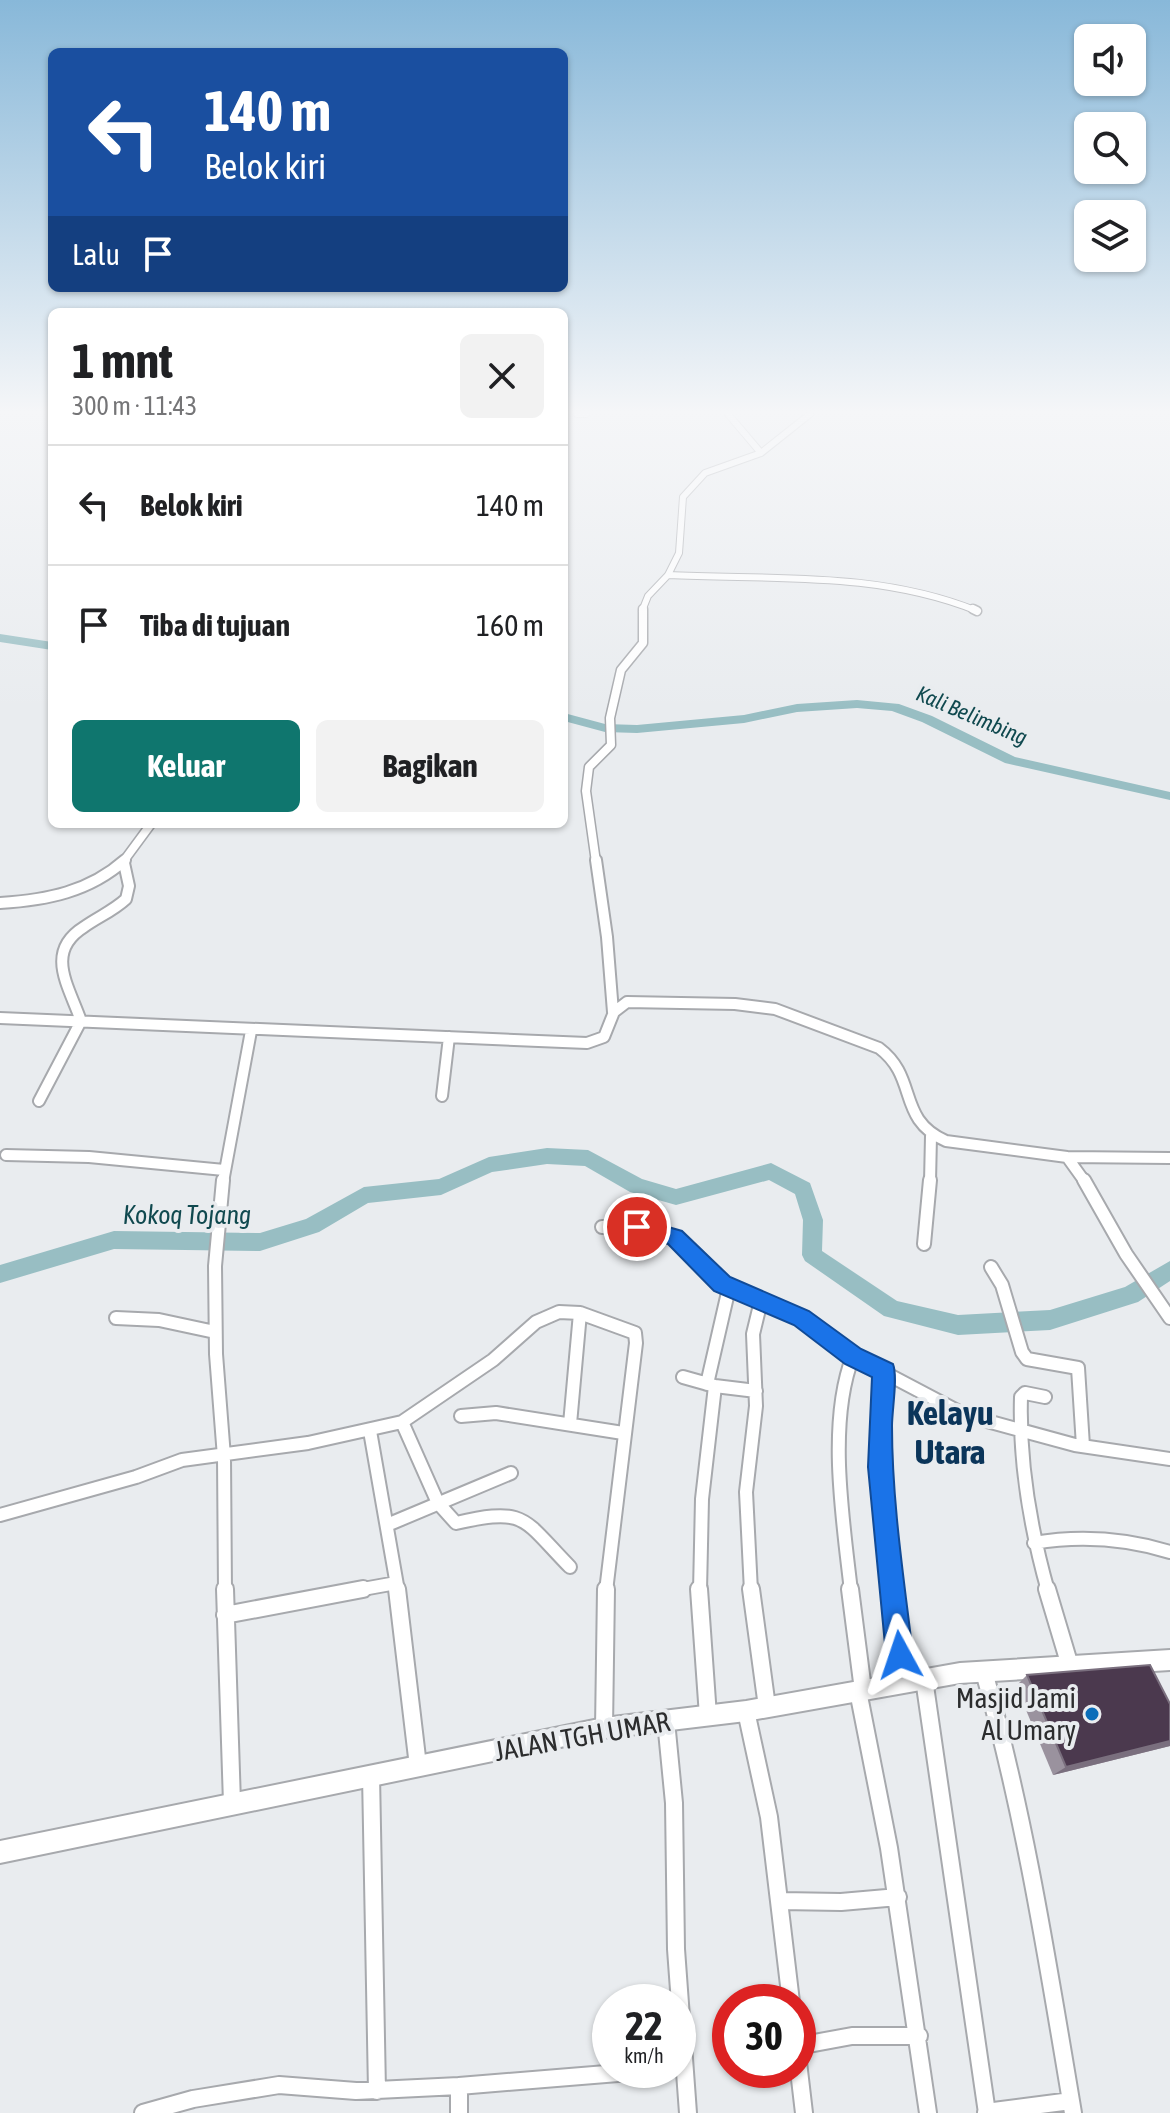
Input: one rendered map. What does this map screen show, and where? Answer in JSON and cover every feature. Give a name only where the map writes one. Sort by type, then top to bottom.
[{"type":"main road","name":"JALAN TGH UMAR","points":[[0,1852],[604,1728],[757,1709],[913,1681],[984,1672],[1170,1660]]},
{"type":"street","points":[[0,1018],[251,1031],[594,1042],[608,1031],[613,1012],[607,937],[586,791],[589,767],[609,750],[610,718],[621,670],[643,643],[640,625],[648,596],[668,575],[680,547],[682,513]]},
{"type":"street","points":[[668,575],[902,587],[946,596],[977,611]]},
{"type":"street","points":[[0,903],[55,898],[97,882],[139,848],[149,828]]},
{"type":"street","points":[[39,1101],[81,1021],[60,960],[60,951],[71,935],[123,901],[130,887],[124,863]]},
{"type":"street","points":[[613,1012],[627,1002],[755,1006],[791,1015],[879,1048],[899,1064],[915,1121],[931,1136],[946,1141],[1067,1157],[1170,1158]]},
{"type":"street","points":[[232,1803],[225,1615],[224,1457],[215,1332],[215,1266],[224,1170],[251,1031]]},
{"type":"street","points":[[442,1096],[449,1037]]},
{"type":"street","points":[[924,1244],[929,1204],[931,1136]]},
{"type":"street","points":[[6,1155],[89,1157],[224,1170]]},
{"type":"street","points":[[1067,1157],[1079,1171],[1126,1254],[1170,1318]]},
{"type":"street","points":[[602,1227],[637,1227],[675,1237],[729,1288],[801,1318],[853,1356],[955,1411],[1083,1446],[1170,1459]]},
{"type":"street","points":[[991,1267],[1002,1285],[1027,1359],[1078,1368],[1083,1446]]},
{"type":"street","points":[[708,1716],[698,1555],[711,1385],[729,1288]]},
{"type":"street","points":[[761,1301],[754,1324],[756,1391],[747,1471],[747,1549],[757,1709],[789,1984]]},
{"type":"street","points":[[0,1515],[136,1477],[182,1460],[224,1457],[370,1431],[402,1422],[487,1365],[536,1322],[559,1312],[580,1313],[632,1330],[636,1336],[606,1583],[604,1728]]},
{"type":"street","points":[[570,1424],[580,1313]]},
{"type":"street","points":[[116,1318],[159,1320],[215,1332]]},
{"type":"street","points":[[853,1356],[844,1374],[842,1458],[849,1590],[860,1691],[898,1897],[928,2113]]},
{"type":"street","points":[[885,1372],[881,1395],[880,1467],[986,2113],[1072,2107],[1026,1850],[1000,1729],[984,1672]]},
{"type":"street","points":[[683,1377],[711,1385],[756,1391]]},
{"type":"street","points":[[1045,1397],[1023,1395],[1021,1461],[1034,1543],[1070,1666]]},
{"type":"street","points":[[461,1416],[496,1413],[623,1433]]},
{"type":"street","points":[[402,1422],[438,1503],[459,1524],[497,1514],[522,1518],[570,1567]]},
{"type":"street","points":[[370,1431],[396,1583],[418,1766]]},
{"type":"street","points":[[387,1525],[511,1473]]},
{"type":"street","points":[[1034,1543],[1066,1538],[1124,1539],[1170,1552]]},
{"type":"street","points":[[225,1615],[396,1583]]},
{"type":"street","points":[[666,1721],[674,1803],[678,1984]]},
{"type":"street","points":[[371,1775],[377,2091]]},
{"type":"street","points":[[781,1901],[841,1902],[898,1897]]},
{"type":"street","points":[[816,2043],[852,2036],[919,2036]]},
{"type":"street","points":[[143,2113],[279,2085],[377,2091],[592,2075]]},
{"type":"street","points":[[459,2086],[459,2113]]},
{"type":"street","points":[[684,2088],[688,2113]]},
{"type":"street","points":[[801,2088],[804,2113]]},
{"type":"building","name":"Masjid Jami Al Umary","points":[[1150,1665],[1170,1704],[1170,1741],[1066,1767],[1027,1675]]},
{"type":"waterway","name":"Kali Belimbing","points":[[0,638],[48,645]]},
{"type":"waterway","name":"Kali Belimbing","points":[[568,718],[605,728],[637,729],[744,719],[797,708],[857,704],[894,707],[927,719],[1010,760],[1170,796]]},
{"type":"waterway","name":"Kokoq Tojang","points":[[0,1274],[114,1240],[260,1242],[312,1226],[364,1195],[441,1187],[489,1165],[547,1156],[588,1158],[637,1186],[676,1197],[771,1171],[803,1189],[813,1220],[812,1255],[892,1309],[958,1325],[1050,1320],[1131,1295],[1170,1270]]},
{"type":"place","name":"Masjid Jami Al Umary","points":[[1092,1714]]},
{"type":"district","name":"Kelayu Utara","points":[[950,1432]]},
{"type":"route","points":[[637,1227],[675,1237],[722,1284],[801,1318],[853,1356],[885,1372],[881,1395],[880,1467],[900,1655]]}]
